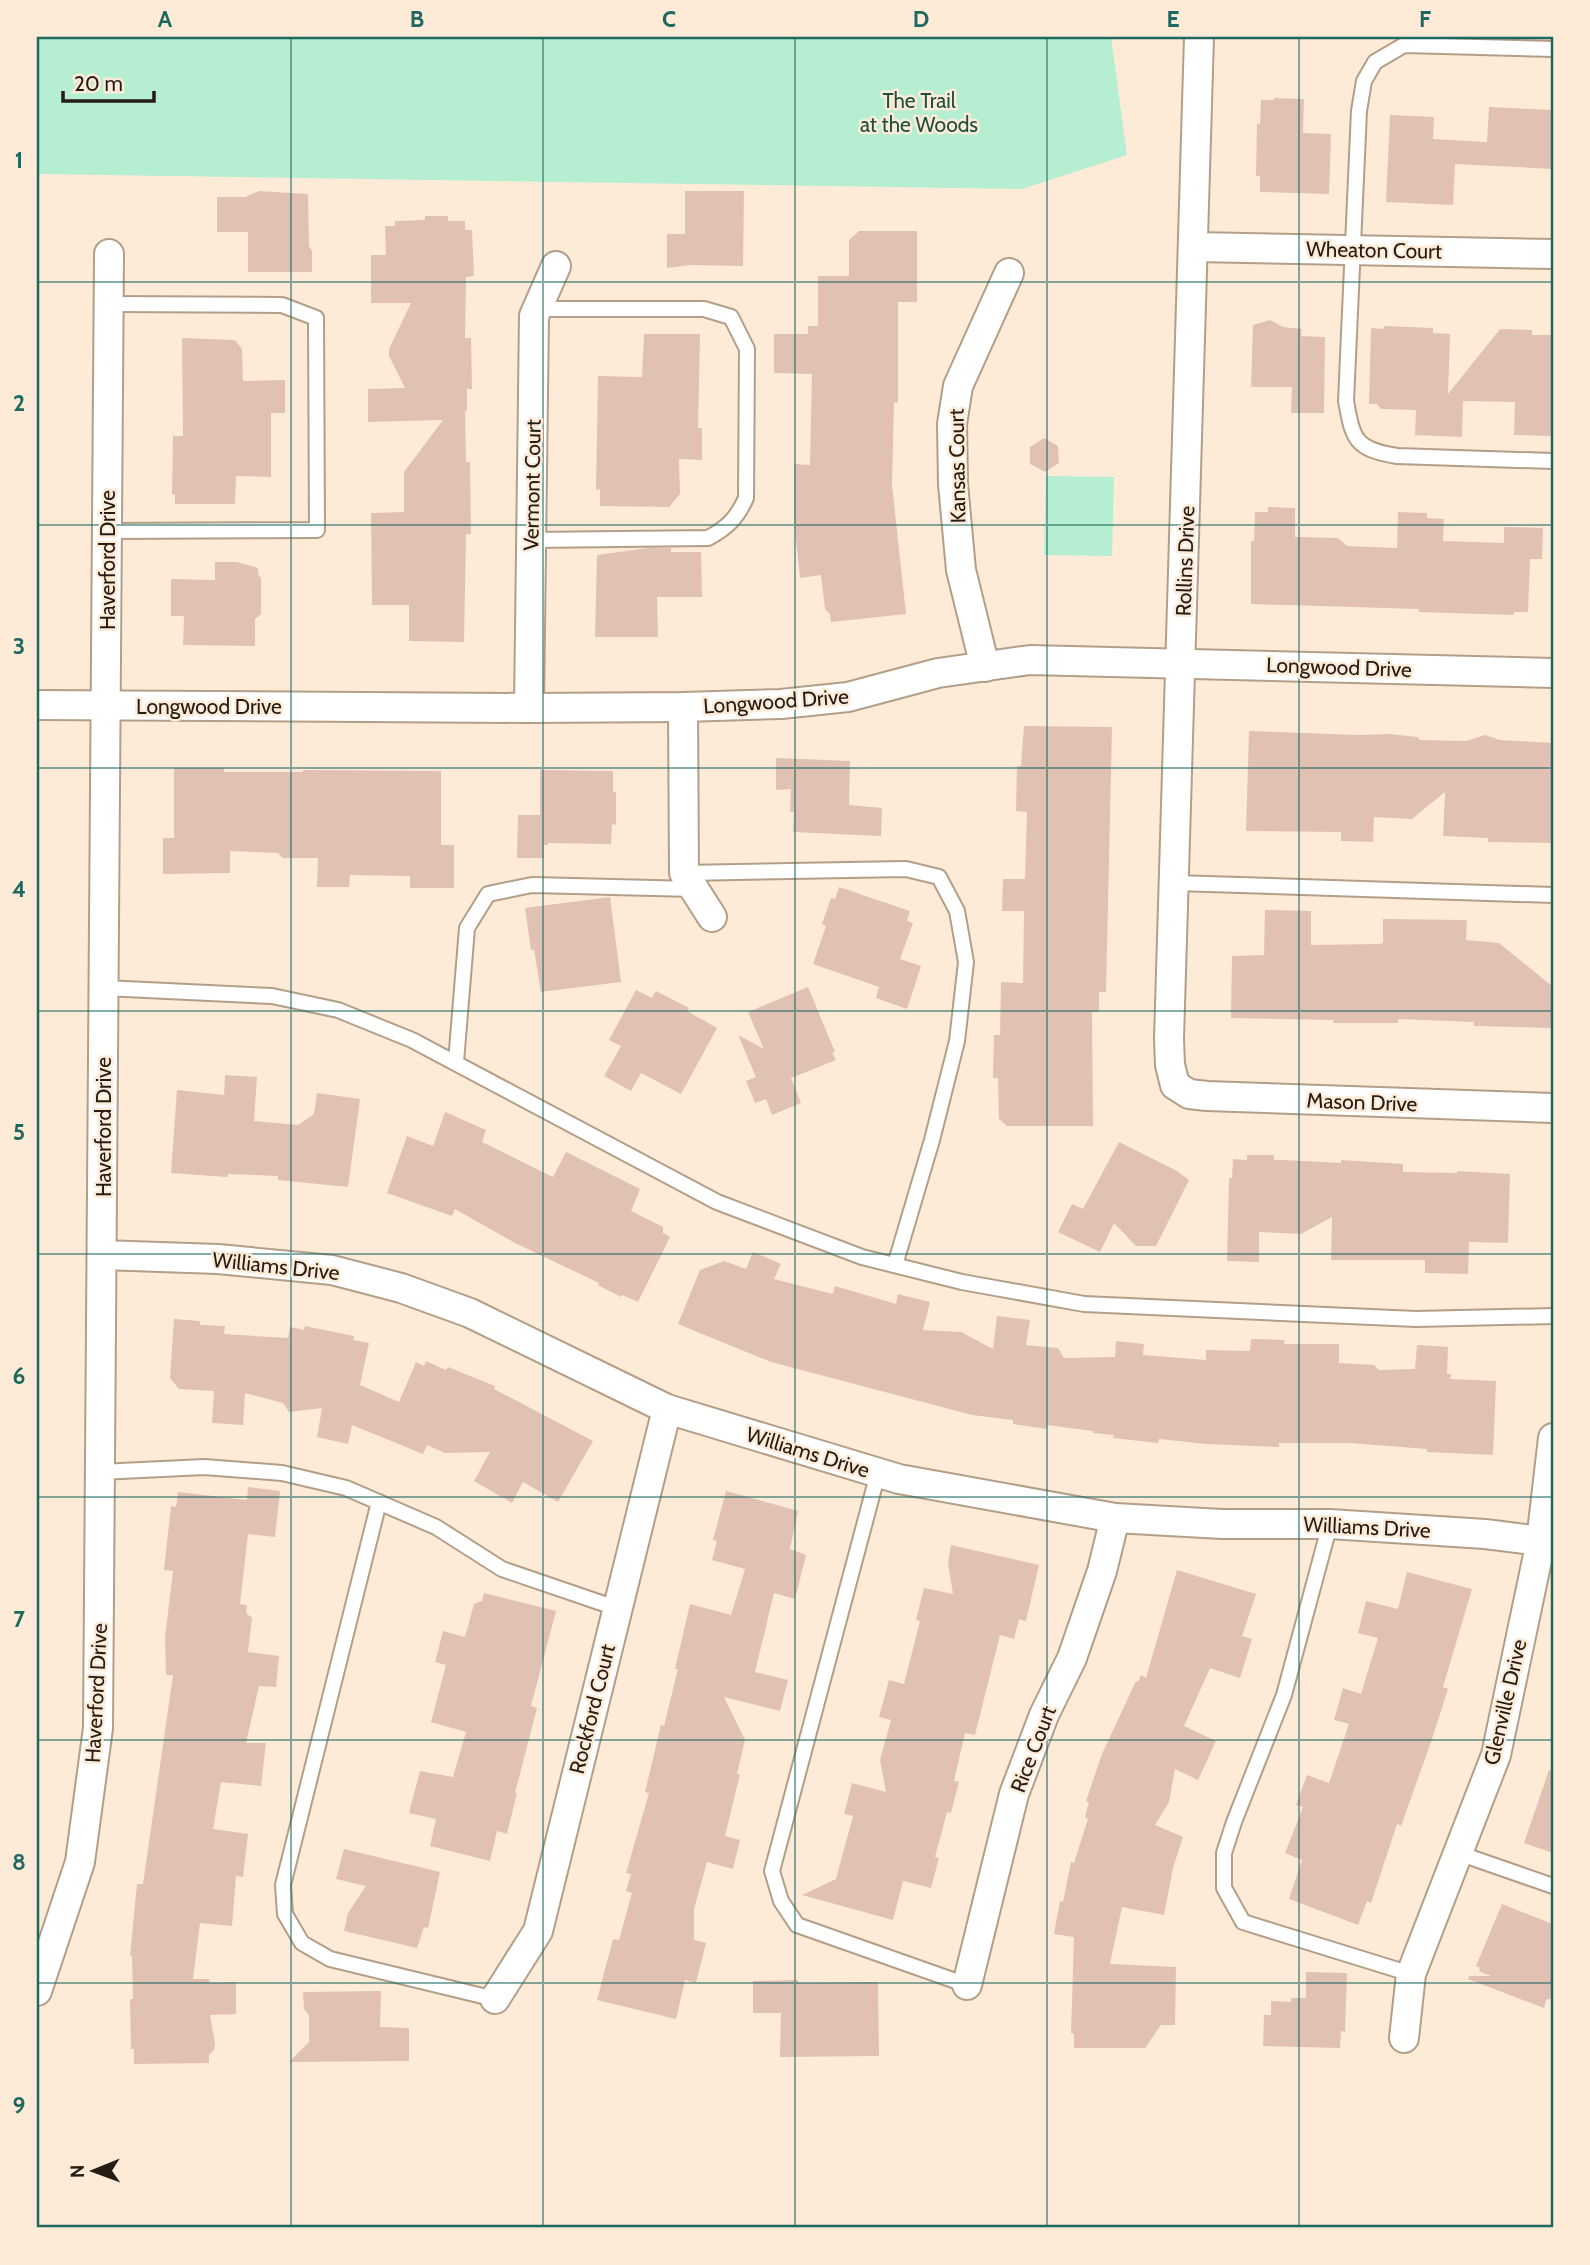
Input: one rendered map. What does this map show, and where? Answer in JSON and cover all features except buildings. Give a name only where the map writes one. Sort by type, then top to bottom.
[{"type":"street","name":"Rollins Drive","points":[[1175,1085],[1170,1065],[1169,1039],[1195,247],[1199,37]]},
{"type":"street","name":"Wheaton Court","points":[[1195,247],[1553,254]]},
{"type":"street","name":"Haverford Drive","points":[[37,1991],[80,1863],[98,1728],[109,254]]},
{"type":"street","name":"Vermont Court","points":[[529,708],[534,316],[556,266]]},
{"type":"street","name":"Kansas Court","points":[[985,667],[961,570],[953,484],[952,424],[958,386],[1009,274]]},
{"type":"street","name":"Longwood Drive","points":[[37,705],[529,708],[781,704],[848,697],[938,673],[1030,660],[1553,673]]},
{"type":"street","points":[[683,707],[689,881],[712,917]]},
{"type":"street","name":"Mason Drive","points":[[1175,1085],[1189,1094],[1208,1096],[1553,1108]]},
{"type":"street","name":"Williams Drive","points":[[102,1255],[218,1259],[332,1270],[401,1288],[470,1313],[667,1409],[878,1473],[1026,1503],[1115,1518],[1222,1524],[1330,1524],[1485,1534],[1541,1541]]},
{"type":"street","name":"Rockford Court","points":[[495,1999],[538,1931],[667,1409]]},
{"type":"street","name":"Glenville Drive","points":[[1404,2038],[1411,1974],[1496,1755],[1541,1541],[1553,1438]]},
{"type":"street","name":"Rice Court","points":[[967,1985],[1014,1794],[1044,1715],[1072,1657],[1102,1571],[1115,1518]]},
{"type":"lane","points":[[1553,49],[1404,45],[1375,62],[1364,80],[1359,111],[1346,401],[1351,430],[1357,441],[1373,452],[1397,456],[1553,461]]},
{"type":"lane","points":[[107,531],[317,530],[316,318],[282,305],[109,304]]},
{"type":"lane","points":[[531,540],[708,538],[727,528],[746,498],[747,349],[731,317],[704,309],[537,309]]},
{"type":"lane","points":[[456,1062],[467,928],[488,894],[532,885],[689,881],[906,869],[939,877],[957,911],[966,962],[957,1041],[932,1140],[895,1265]]},
{"type":"lane","points":[[1175,883],[1553,895]]},
{"type":"lane","points":[[104,988],[272,996],[338,1010],[412,1040],[456,1062],[717,1202],[862,1257],[962,1282],[1084,1304],[1416,1319],[1553,1316]]},
{"type":"lane","points":[[100,1472],[204,1467],[282,1474],[346,1488],[436,1527],[502,1569],[616,1608]]},
{"type":"lane","points":[[878,1473],[772,1871],[781,1901],[797,1925],[967,1985]]},
{"type":"lane","points":[[379,1502],[283,1885],[285,1914],[302,1943],[330,1959],[495,1999]]},
{"type":"lane","points":[[1330,1524],[1284,1695],[1224,1853],[1224,1888],[1243,1922],[1411,1974]]},
{"type":"lane","points":[[1458,1853],[1553,1886]]},
{"type":"green space","name":"The Trail at the Woods","points":[[37,37],[1111,37],[1127,155],[1022,189],[37,174]]},
{"type":"green space","points":[[1046,476],[1114,477],[1112,556],[1044,555]]}]
